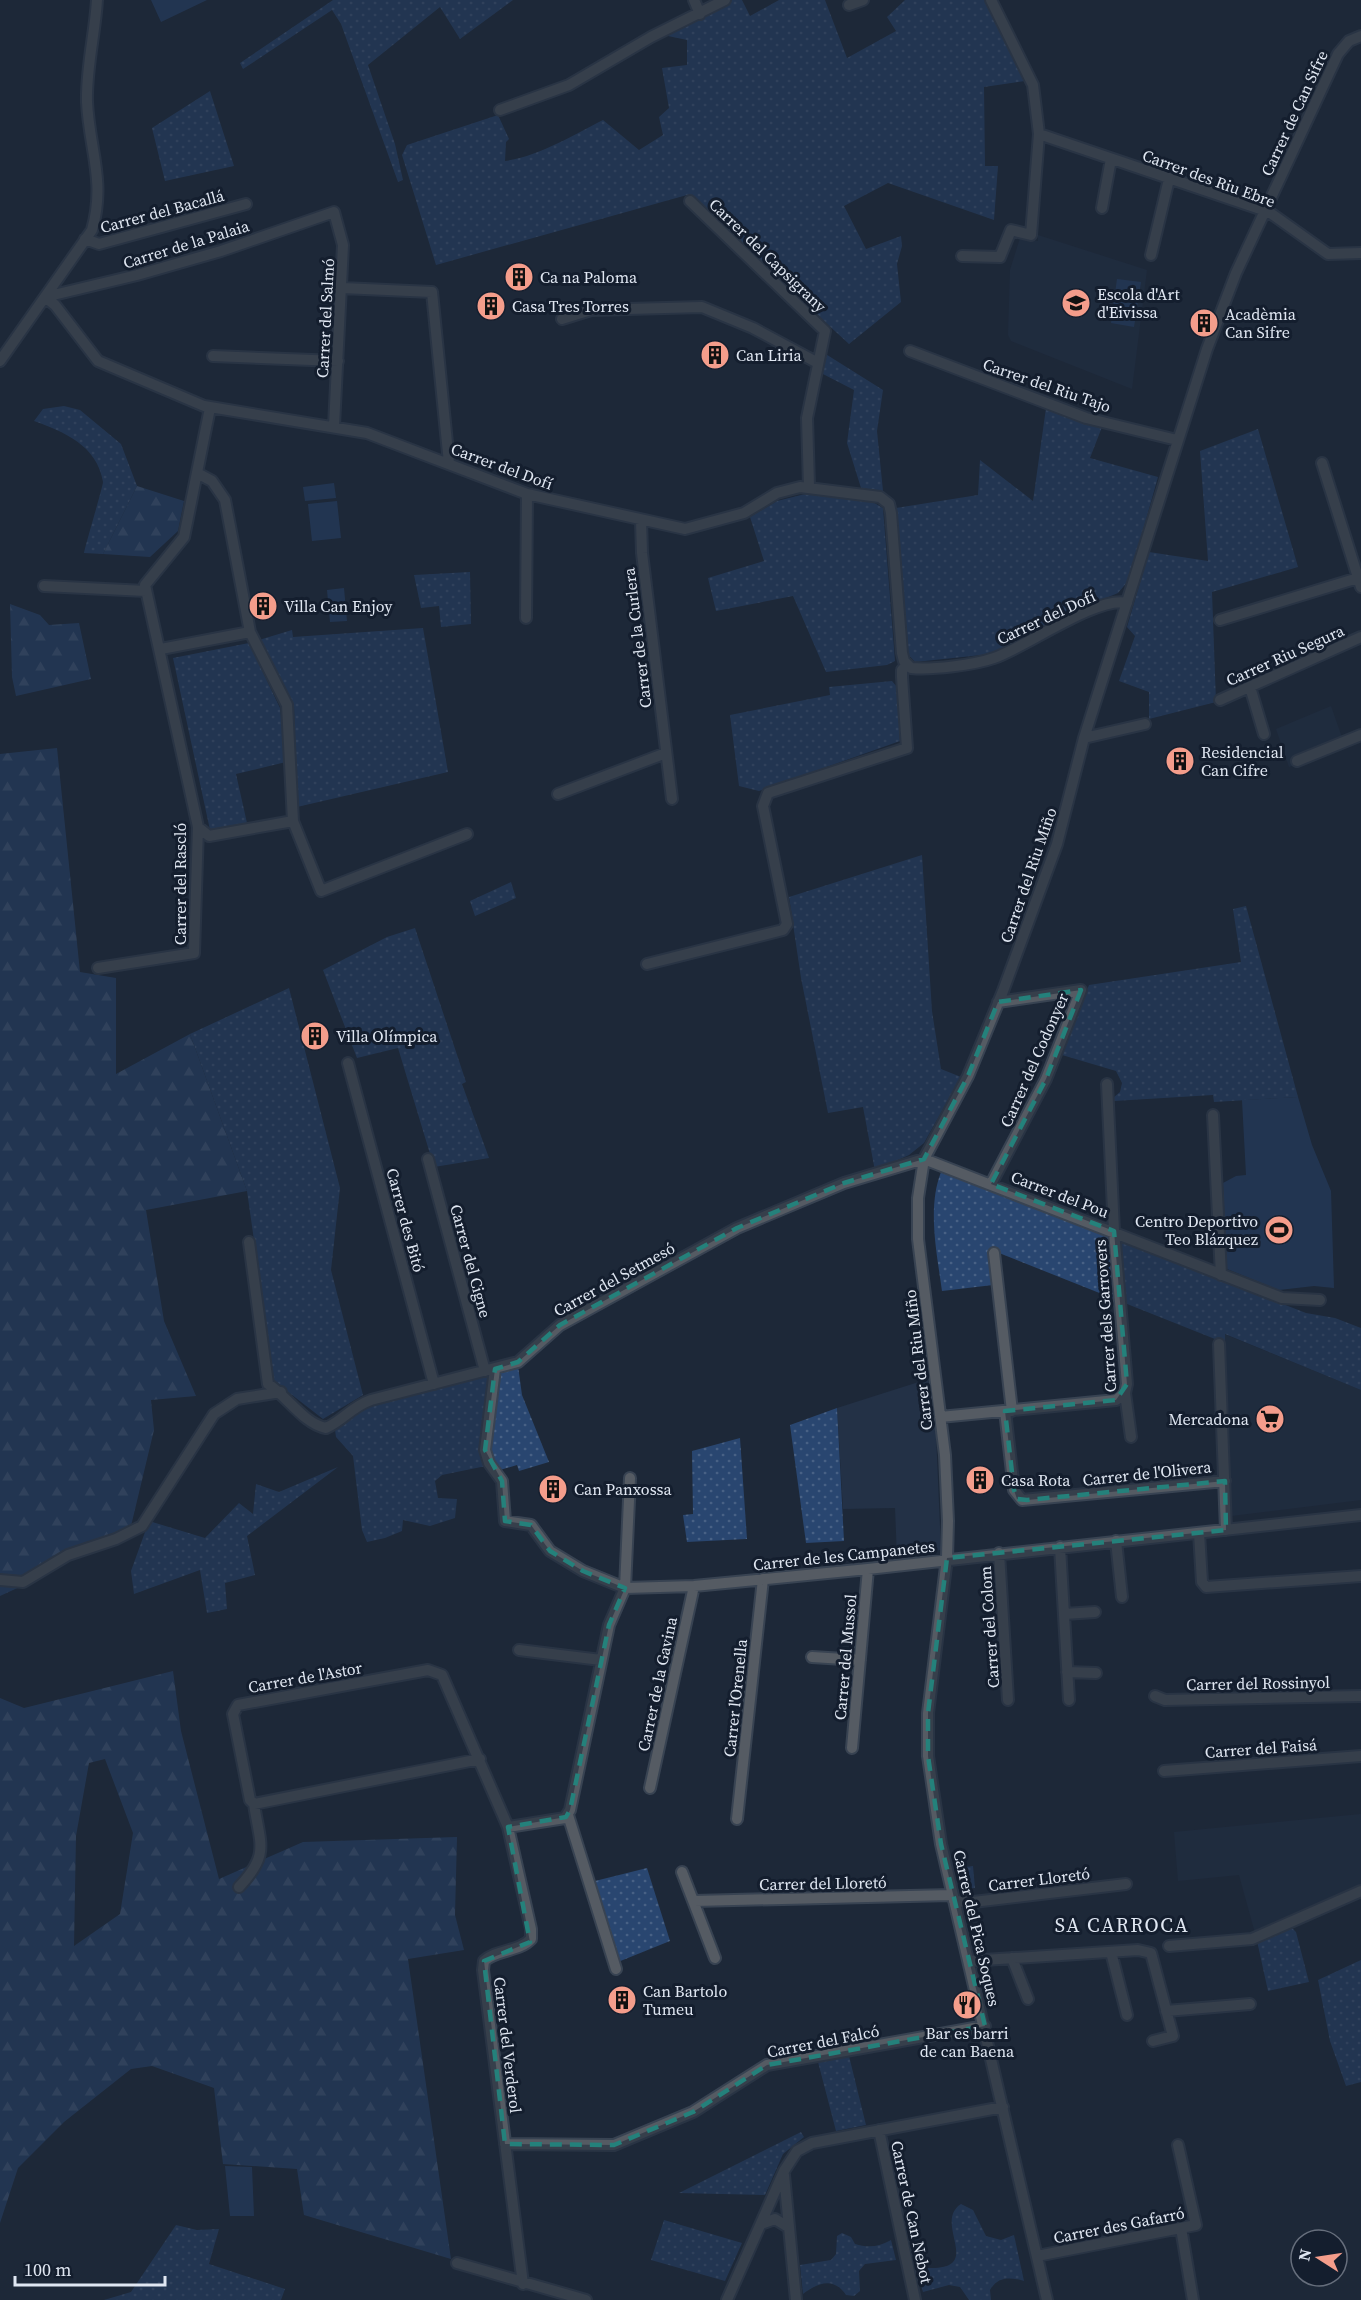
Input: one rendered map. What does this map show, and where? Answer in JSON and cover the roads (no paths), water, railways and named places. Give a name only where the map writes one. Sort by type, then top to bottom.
[{"type":"street","points":[[0,361],[85,239],[97,214],[98,165],[87,102],[97,0]]},
{"type":"street","points":[[694,0],[699,14]]},
{"type":"street","points":[[500,110],[569,85],[651,37],[725,0]]},
{"type":"street","points":[[849,5],[863,0]]},
{"type":"street","points":[[962,256],[1000,257],[1011,230],[1031,235],[1040,134],[1033,85],[991,0]]},
{"type":"street","name":"Carrer de Can Sifre","points":[[1265,212],[1338,54],[1349,41],[1361,36]]},
{"type":"street","name":"Carrer des Riu Ebre","points":[[1040,134],[1269,212],[1328,255],[1361,253]]},
{"type":"street","points":[[1102,208],[1111,159]]},
{"type":"street","points":[[1151,255],[1169,179]]},
{"type":"street","name":"Carrer del Capsigrany","points":[[690,201],[825,331],[818,363]]},
{"type":"street","name":"Carrer del Bacallá","points":[[85,239],[99,244],[246,204]]},
{"type":"street","name":"Carrer del Salmó","points":[[334,212],[343,245],[334,426]]},
{"type":"street","name":"Carrer de la Palaia","points":[[45,297],[92,287],[221,251],[334,212]]},
{"type":"street","name":"Carrer del Riu Miño","points":[[947,1558],[945,1455],[917,1221],[924,1159],[968,1076],[1057,844],[1084,738],[1177,440],[1236,273],[1265,212]]},
{"type":"street","points":[[342,288],[432,292],[449,463]]},
{"type":"street","name":"Carrer del Dofí","points":[[45,297],[55,305],[98,361],[210,408],[334,426],[374,435],[527,494],[685,529],[744,513],[777,493],[809,486],[874,495],[889,504],[902,653],[907,665]]},
{"type":"street","points":[[562,319],[591,310],[702,307],[753,328],[818,363],[807,418],[809,486]]},
{"type":"street","name":"Carrer del Riu Tajo","points":[[910,351],[1086,418],[1177,440]]},
{"type":"street","points":[[213,356],[338,361]]},
{"type":"street","points":[[44,586],[147,591],[145,585],[184,537],[210,408]]},
{"type":"street","points":[[1220,620],[1360,582],[1322,463]]},
{"type":"street","points":[[197,474],[212,481],[225,501],[250,632],[287,705],[293,821],[321,891],[467,834]]},
{"type":"street","points":[[525,618],[527,494]]},
{"type":"street","name":"Carrer de la Curlera","points":[[641,520],[642,553],[672,799]]},
{"type":"street","name":"Carrer del Rascló","points":[[98,968],[194,953],[198,827],[147,591]]},
{"type":"street","name":"Carrer del Dofí","points":[[907,665],[917,668],[993,658],[1080,615],[1112,604],[1126,603]]},
{"type":"street","points":[[161,649],[250,632]]},
{"type":"street","name":"Carrer Riu Segura","points":[[1220,700],[1361,637]]},
{"type":"street","name":"Carrer del Dofí","points":[[647,963],[783,930],[787,924],[763,806],[768,793],[907,748],[902,670],[907,665]]},
{"type":"street","points":[[1250,687],[1264,734]]},
{"type":"street","points":[[1084,738],[1145,724]]},
{"type":"street","points":[[1297,761],[1361,735]]},
{"type":"street","points":[[558,794],[666,753]]},
{"type":"street","points":[[198,827],[209,836],[293,821]]},
{"type":"street","name":"Carrer del Codonyer","points":[[991,1184],[1046,1079],[1081,990],[998,1002]]},
{"type":"street","name":"Carrer des Bitó","points":[[348,1064],[434,1384]]},
{"type":"street","name":"Carrer dels Garrovers","points":[[1107,1083],[1114,1231],[1127,1384],[1125,1393],[1131,1437]]},
{"type":"street","points":[[1213,1115],[1221,1275]]},
{"type":"street","name":"Carrer del Cigne","points":[[428,1159],[490,1370]]},
{"type":"street","name":"Carrer del Pou","points":[[924,1159],[1282,1298],[1320,1300]]},
{"type":"street","name":"Carrer del Setmesó","points":[[281,1392],[312,1424],[326,1428],[336,1424],[354,1406],[518,1362],[560,1325],[737,1228],[844,1183],[924,1159]]},
{"type":"street","points":[[249,1242],[267,1384],[281,1392]]},
{"type":"street","points":[[994,1253],[1008,1411]]},
{"type":"street","points":[[1219,1344],[1226,1530]]},
{"type":"street","points":[[490,1370],[485,1450],[489,1463],[502,1481],[505,1521],[531,1526],[550,1551],[583,1571],[625,1588]]},
{"type":"street","points":[[0,1580],[23,1582],[68,1555],[116,1539],[142,1526],[214,1414],[237,1399],[281,1392]]},
{"type":"street","points":[[940,1417],[1116,1400],[1125,1393]]},
{"type":"street","name":"Carrer de l'Olivera","points":[[1008,1411],[1014,1490],[1022,1500],[1225,1481]]},
{"type":"street","points":[[616,1969],[568,1815],[609,1624],[625,1588],[630,1478]]},
{"type":"street","name":"Carrer de les Campanetes","points":[[625,1588],[694,1586],[868,1569],[947,1558],[1361,1515]]},
{"type":"street","points":[[1198,1533],[1202,1582],[1206,1587],[1361,1576]]},
{"type":"street","points":[[1116,1541],[1122,1597]]},
{"type":"street","points":[[1059,1547],[1069,1700]]},
{"type":"street","name":"Carrer del Colom","points":[[999,1553],[1008,1700]]},
{"type":"street","name":"Carrer del Pica Soques","points":[[947,1558],[928,1713],[928,1756],[941,1844],[1047,2300]]},
{"type":"street","name":"Carrer del Mussol","points":[[852,1748],[868,1569]]},
{"type":"street","name":"Carrer l'Orenella","points":[[737,1820],[763,1579]]},
{"type":"street","name":"Carrer de la Gavina","points":[[650,1788],[694,1586]]},
{"type":"street","points":[[1064,1614],[1095,1611]]},
{"type":"street","points":[[519,1650],[601,1660]]},
{"type":"street","points":[[812,1657],[860,1660]]},
{"type":"street","name":"Carrer de l'Astor","points":[[239,1887],[256,1869],[261,1855],[254,1804],[250,1800],[233,1714],[238,1705],[428,1670],[436,1671],[442,1676]]},
{"type":"street","points":[[1067,1672],[1096,1673]]},
{"type":"street","name":"Carrer del Verderol","points":[[442,1676],[508,1827],[531,1929],[531,1939],[526,1944],[489,1956],[484,1961],[483,1970],[523,2284]]},
{"type":"street","name":"Carrer del Rossinyol","points":[[1155,1696],[1165,1700],[1361,1696]]},
{"type":"street","name":"Carrer del Faisá","points":[[1164,1771],[1361,1756]]},
{"type":"street","points":[[254,1804],[480,1760]]},
{"type":"street","points":[[508,1827],[565,1818],[568,1815]]},
{"type":"street","points":[[682,1872],[716,1958]]},
{"type":"street","name":"Carrer Lloretó","points":[[953,1898],[973,1902],[1126,1884]]},
{"type":"street","points":[[1169,1946],[1252,1939],[1361,1891]]},
{"type":"street","name":"Carrer del Lloretó","points":[[694,1901],[953,1898]]},
{"type":"street","points":[[969,1960],[1138,1950],[1151,1953],[1173,2036],[1153,2041]]},
{"type":"street","points":[[1111,1952],[1127,2015]]},
{"type":"street","points":[[1012,1958],[1028,1999]]},
{"type":"street","points":[[1166,2011],[1250,2004]]},
{"type":"street","name":"Carrer del Falcó","points":[[505,2144],[614,2145],[693,2112],[767,2065],[985,2026]]},
{"type":"street","points":[[727,2300],[784,2171],[796,2151],[812,2143],[1003,2107]]},
{"type":"street","name":"Carrer de Can Nebot","points":[[879,2130],[915,2300]]},
{"type":"street","name":"Carrer des Gafarró","points":[[1037,2256],[1196,2225],[1178,2145]]},
{"type":"street","points":[[784,2171],[796,2300]]},
{"type":"street","points":[[761,2224],[775,2219],[789,2227]]},
{"type":"street","points":[[1181,2228],[1193,2300]]},
{"type":"street","points":[[456,2263],[523,2284],[586,2300]]},
{"type":"place","name":"Ca na Paloma","points":[[519,277]]},
{"type":"place","name":"Escola d'Art d'Eivissa","points":[[1076,303]]},
{"type":"place","name":"Casa Tres Torres","points":[[491,306]]},
{"type":"place","name":"Acadèmia Can Sifre","points":[[1204,323]]},
{"type":"place","name":"Can Liria","points":[[715,355]]},
{"type":"place","name":"Villa Can Enjoy","points":[[263,606]]},
{"type":"place","name":"Residencial Can Cifre","points":[[1180,761]]},
{"type":"place","name":"Villa Olímpica","points":[[315,1036]]},
{"type":"place","name":"Centro Deportivo Teo Blázquez","points":[[1279,1230]]},
{"type":"place","name":"Mercadona","points":[[1270,1419]]},
{"type":"place","name":"Casa Rota","points":[[980,1480]]},
{"type":"place","name":"Can Panxossa","points":[[553,1489]]},
{"type":"place","name":"Can Bartolo Tumeu","points":[[622,2000]]},
{"type":"place","name":"Bar es barri de can Baena","points":[[967,2005]]},
{"type":"district","name":"SA CARROCA","points":[[1122,1925]]}]
